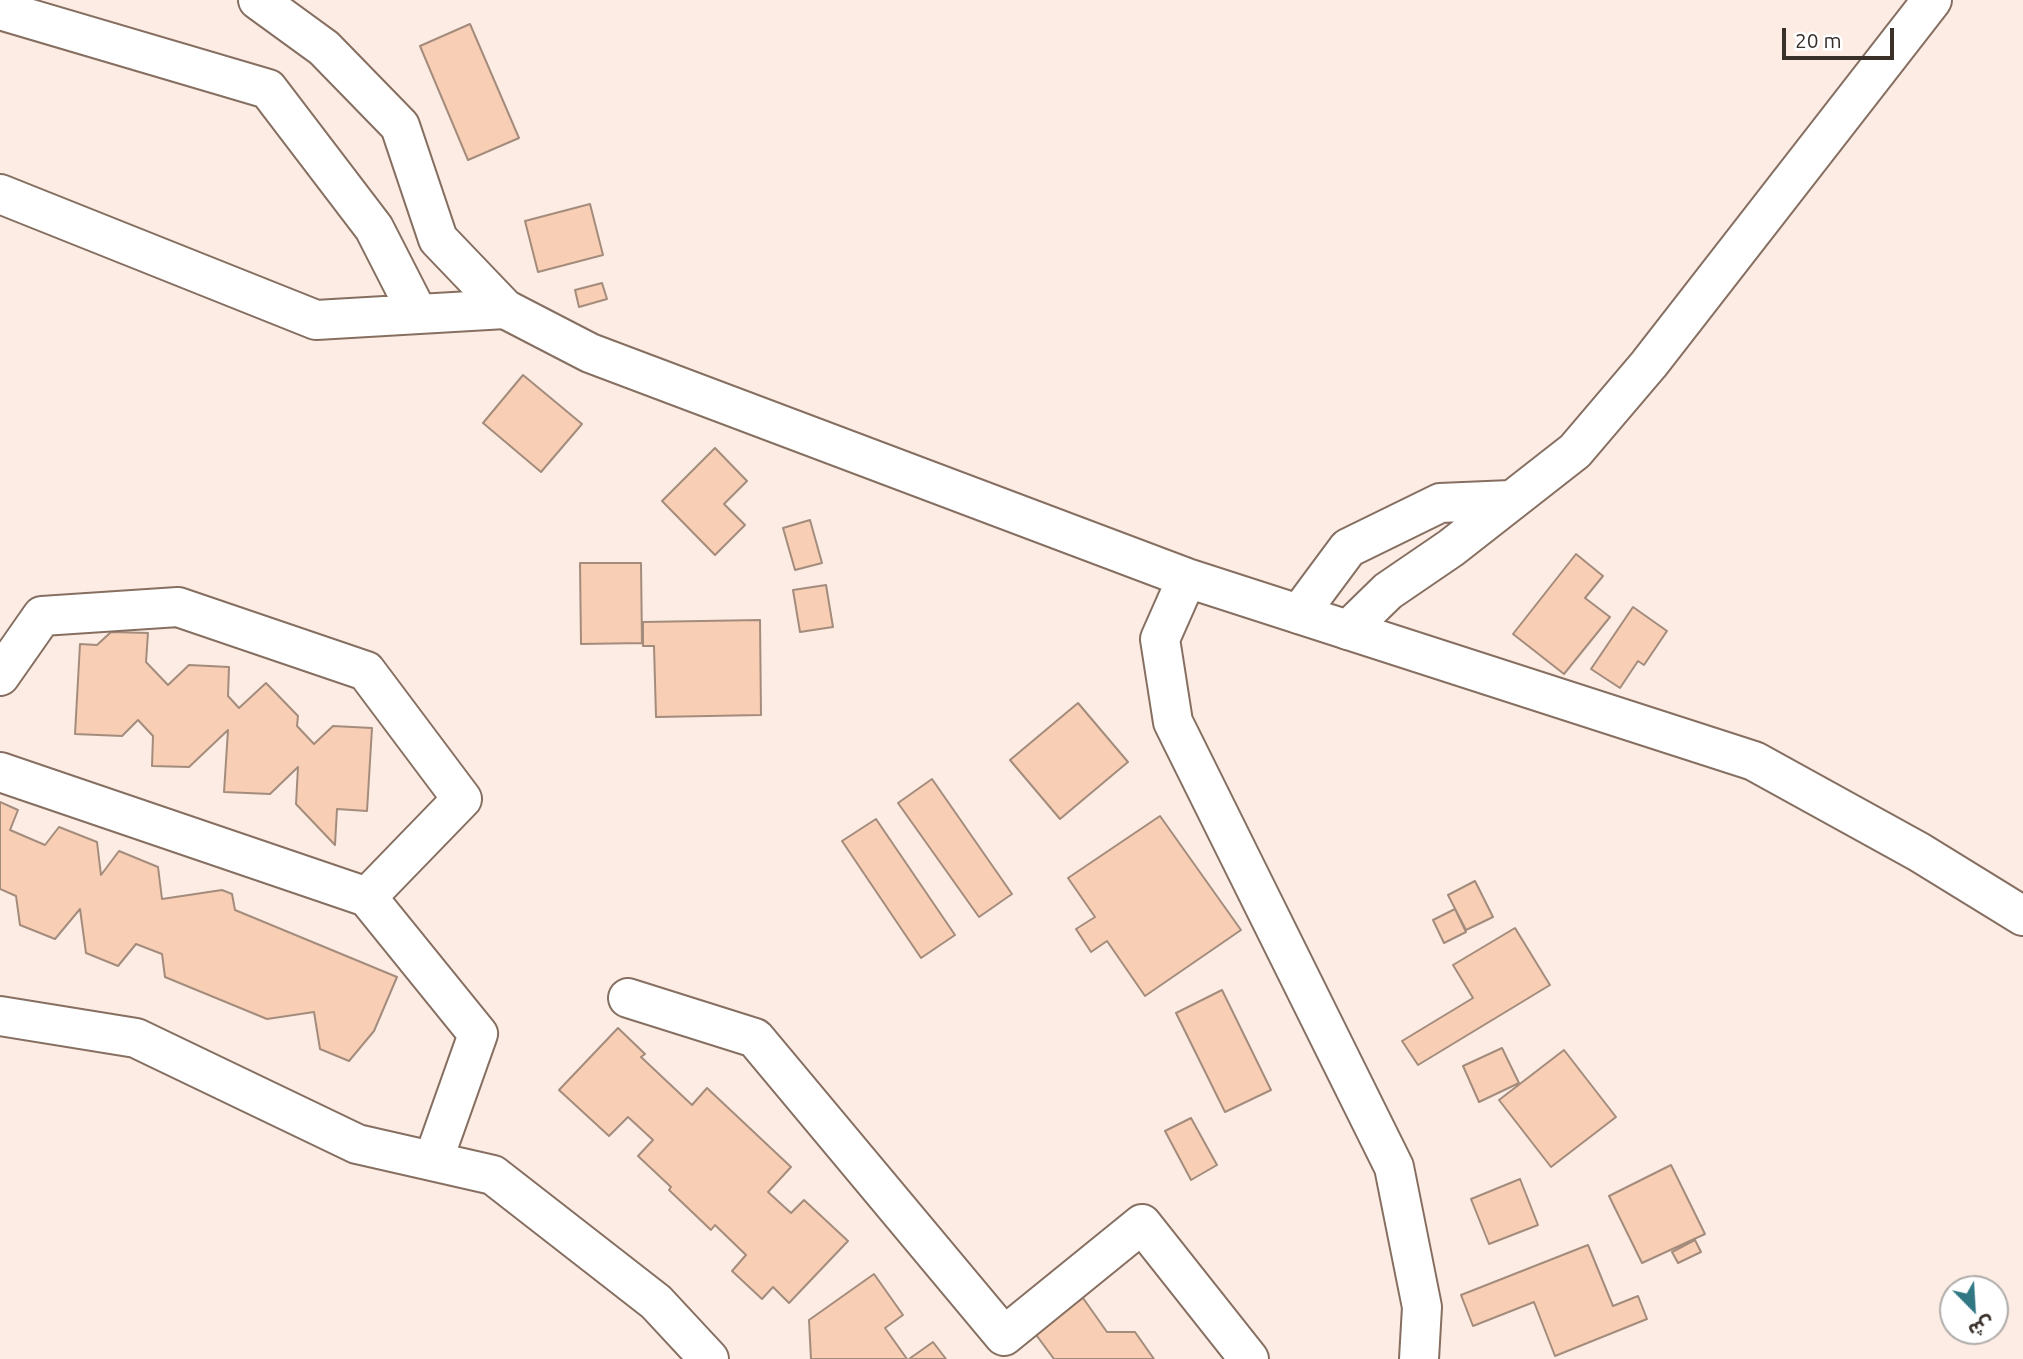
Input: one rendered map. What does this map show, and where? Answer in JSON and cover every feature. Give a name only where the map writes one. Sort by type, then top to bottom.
[{"type":"street","points":[[258,0],[324,48],[400,126],[438,239],[505,309],[590,354],[1187,578],[1754,761],[1919,852],[2023,916]]},
{"type":"street","points":[[1348,630],[1388,592],[1451,548],[1575,451],[1649,364],[1932,0]]},
{"type":"street","points":[[0,10],[268,89],[373,228],[418,314]]},
{"type":"street","points":[[0,194],[316,320],[505,309]]},
{"type":"street","points":[[1299,614],[1348,548],[1440,503],[1511,500]]},
{"type":"street","points":[[1187,578],[1160,639],[1172,722],[1394,1167],[1422,1307],[1419,1359]]},
{"type":"street","points":[[0,676],[42,616],[178,607],[366,671],[462,799],[367,897]]},
{"type":"street","points":[[0,772],[367,897],[478,1034],[433,1161]]},
{"type":"street","points":[[628,998],[755,1038],[1004,1336],[1142,1224],[1249,1359]]},
{"type":"street","points":[[0,1016],[136,1038],[357,1143],[493,1175],[656,1302],[709,1359]]},
{"type":"building","points":[[470,24],[519,138],[468,160],[420,46]]},
{"type":"building","points":[[590,204],[603,255],[538,272],[525,221]]},
{"type":"building","points":[[602,283],[607,299],[579,307],[575,290]]},
{"type":"building","points":[[523,375],[582,424],[541,472],[483,423]]},
{"type":"building","points":[[715,448],[747,481],[724,504],[745,525],[715,555],[662,501]]},
{"type":"building","points":[[810,520],[822,563],[795,570],[783,528]]},
{"type":"building","points":[[1576,554],[1603,576],[1585,598],[1610,617],[1564,674],[1513,634]]},
{"type":"building","points":[[580,563],[641,563],[642,643],[581,644]]},
{"type":"building","points":[[826,585],[833,627],[800,632],[793,590]]},
{"type":"building","points":[[1633,607],[1667,631],[1644,665],[1638,661],[1620,688],[1591,669]]},
{"type":"building","points":[[760,620],[761,715],[656,717],[654,646],[643,646],[643,622]]},
{"type":"building","points":[[111,632],[148,633],[146,662],[168,685],[189,665],[229,667],[228,696],[239,708],[266,683],[298,716],[297,726],[314,744],[333,726],[372,728],[367,811],[337,809],[335,845],[296,804],[298,767],[270,794],[224,792],[228,730],[189,767],[152,766],[153,736],[138,720],[122,736],[75,734],[80,644],[97,645]]},
{"type":"building","points":[[1078,703],[1128,762],[1060,819],[1010,760]]},
{"type":"building","points":[[932,779],[1012,894],[979,917],[898,803]]},
{"type":"building","points":[[0,802],[18,810],[10,830],[45,845],[59,827],[97,842],[101,875],[119,851],[158,867],[162,899],[222,890],[232,894],[235,910],[397,977],[374,1031],[349,1061],[320,1049],[314,1012],[267,1019],[165,977],[162,954],[136,944],[118,966],[86,953],[80,909],[55,939],[20,925],[16,896],[0,889]]},
{"type":"building","points":[[1160,816],[1241,930],[1145,996],[1107,941],[1091,952],[1076,929],[1095,917],[1068,878]]},
{"type":"building","points":[[876,819],[955,935],[921,958],[842,841]]},
{"type":"building","points":[[1475,881],[1493,917],[1466,930],[1448,895]]},
{"type":"building","points":[[1455,909],[1466,932],[1444,943],[1433,920]]},
{"type":"building","points":[[1515,928],[1550,985],[1418,1065],[1402,1041],[1473,998],[1453,965]]},
{"type":"building","points":[[1222,990],[1271,1090],[1225,1112],[1176,1013]]},
{"type":"building","points":[[618,1028],[645,1054],[641,1057],[692,1105],[707,1088],[791,1167],[768,1192],[791,1213],[804,1200],[848,1241],[789,1303],[773,1287],[762,1299],[732,1271],[746,1255],[715,1225],[711,1230],[638,1156],[653,1140],[628,1117],[609,1136],[559,1090]]},
{"type":"building","points":[[1502,1048],[1519,1083],[1479,1102],[1463,1066]]},
{"type":"building","points":[[1564,1050],[1616,1117],[1551,1167],[1499,1100]]},
{"type":"building","points":[[1191,1118],[1217,1165],[1191,1180],[1165,1131]]},
{"type":"building","points":[[1671,1165],[1705,1234],[1642,1263],[1609,1196]]},
{"type":"building","points":[[1520,1179],[1538,1225],[1489,1244],[1471,1199]]},
{"type":"building","points":[[1695,1240],[1701,1252],[1678,1263],[1672,1252]]},
{"type":"building","points":[[1588,1245],[1613,1306],[1638,1296],[1647,1319],[1555,1356],[1534,1302],[1473,1326],[1461,1295]]},
{"type":"building","points":[[874,1274],[903,1315],[885,1328],[907,1359],[811,1359],[809,1320]]},
{"type":"building","points":[[1083,1298],[1107,1332],[1135,1332],[1154,1359],[1054,1359],[1034,1332]]},
{"type":"building","points":[[933,1342],[946,1359],[909,1359]]}]
